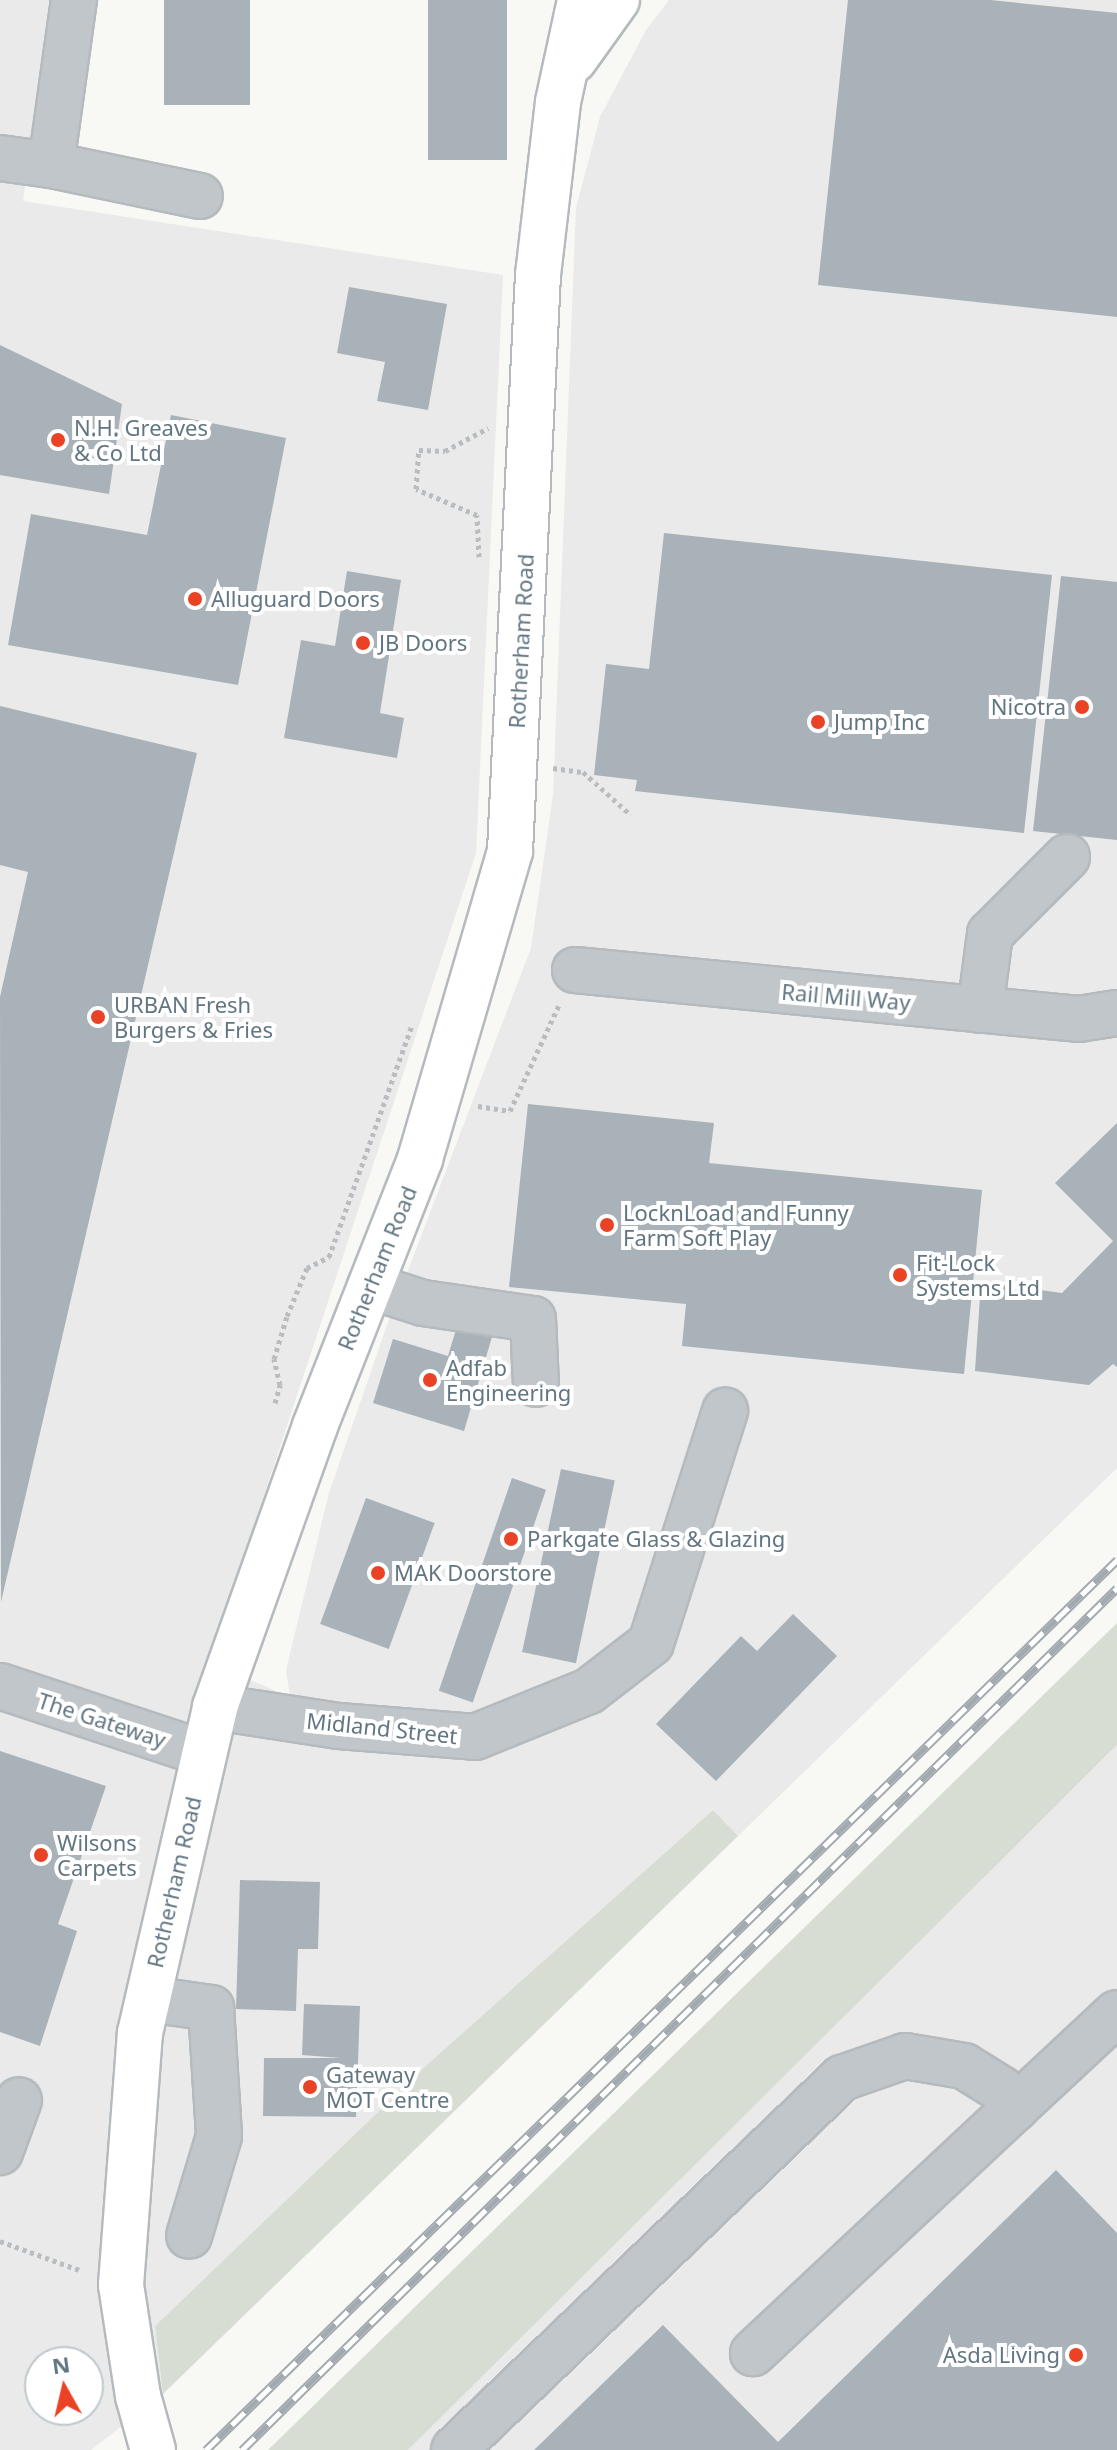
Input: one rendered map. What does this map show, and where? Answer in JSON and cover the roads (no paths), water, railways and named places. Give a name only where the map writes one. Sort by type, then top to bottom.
[{"type":"main road","name":"Rotherham Road","points":[[153,2450],[135,2383],[121,2285],[135,2079],[148,1999],[215,1707],[315,1426],[420,1159],[510,851],[538,275],[558,102],[568,69],[580,0]]},
{"type":"main road","name":"Rotherham Road","points":[[568,69],[617,0]]},
{"type":"street","points":[[51,165],[74,0]]},
{"type":"street","points":[[0,158],[51,165],[200,196]]},
{"type":"street","points":[[980,1010],[990,934],[1067,857]]},
{"type":"street","name":"Rail Mill Way","points":[[575,970],[1079,1019],[1117,1013]]},
{"type":"street","points":[[370,1286],[423,1303],[533,1319],[536,1384]]},
{"type":"street","name":"Midland Street","points":[[215,1707],[339,1726],[475,1737],[589,1691],[651,1643],[725,1411]]},
{"type":"street","name":"The Gateway","points":[[0,1686],[203,1753]]},
{"type":"street","points":[[148,1999],[211,2008],[219,2136],[189,2236]]},
{"type":"street","points":[[753,2353],[1117,2013]]},
{"type":"street","points":[[454,2450],[842,2078],[905,2056],[964,2066],[1001,2089],[1015,2108]]},
{"type":"street","points":[[0,2152],[19,2100]]},
{"type":"railway","points":[[206,2450],[1117,1560]]},
{"type":"railway","points":[[242,2450],[1117,1588]]},
{"type":"place","name":"N.H. Greaves & Co Ltd","points":[[58,440]]},
{"type":"place","name":"Alluguard Doors","points":[[195,599]]},
{"type":"place","name":"JB Doors","points":[[363,643]]},
{"type":"place","name":"Nicotra","points":[[1082,707]]},
{"type":"place","name":"Jump Inc","points":[[818,722]]},
{"type":"place","name":"URBAN Fresh Burgers & Fries","points":[[98,1017]]},
{"type":"place","name":"LocknLoad and Funny Farm Soft Play","points":[[607,1225]]},
{"type":"place","name":"Fit-Lock Systems Ltd","points":[[900,1275]]},
{"type":"place","name":"Adfab Engineering","points":[[430,1380]]},
{"type":"place","name":"Parkgate Glass & Glazing","points":[[511,1539]]},
{"type":"place","name":"MAK Doorstore","points":[[378,1573]]},
{"type":"place","name":"Wilsons Carpets","points":[[41,1855]]},
{"type":"place","name":"Gateway MOT Centre","points":[[310,2087]]},
{"type":"place","name":"Asda Living","points":[[1076,2355]]}]
